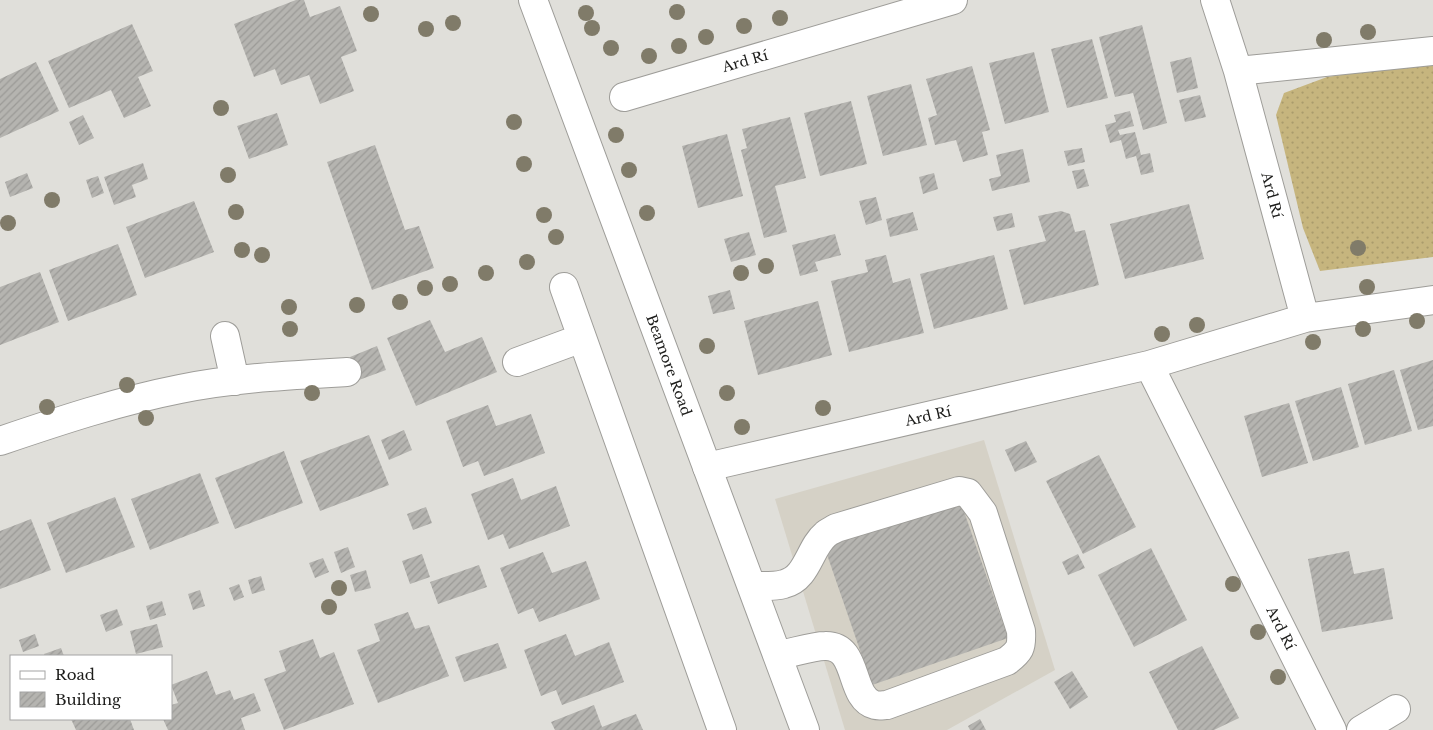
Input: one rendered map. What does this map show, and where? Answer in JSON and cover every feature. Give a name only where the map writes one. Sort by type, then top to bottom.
[{"type":"street","name":"Beamore Road","points":[[533,0],[779,655],[805,730]]},
{"type":"street","name":"Ard Rí","points":[[624,97],[953,0]]},
{"type":"street","name":"Ard Rí","points":[[1215,0],[1238,71],[1305,318]]},
{"type":"street","points":[[1238,71],[1433,51]]},
{"type":"street","points":[[564,287],[722,730]]},
{"type":"street","name":"Ard Rí","points":[[707,467],[1149,366],[1305,318],[1433,300]]},
{"type":"street","points":[[225,336],[235,381]]},
{"type":"street","points":[[517,362],[582,338]]},
{"type":"street","name":"Ard Rí","points":[[1149,366],[1332,730]]},
{"type":"street","points":[[0,441],[128,400],[181,388],[235,381],[347,372]]},
{"type":"street","points":[[752,586],[785,584],[798,576],[806,566],[819,542],[826,534],[836,528],[960,491],[968,493],[983,513],[1021,631],[1022,644],[1018,652],[1007,661],[887,705],[874,705],[866,698],[860,690],[848,658],[841,651],[826,646],[779,655]]},
{"type":"street","points":[[1361,730],[1396,709]]},
{"type":"shaded area","points":[[1433,62],[1433,257],[1320,271],[1303,228],[1276,115],[1284,93],[1327,77]]},
{"type":"shaded area","points":[[984,440],[1055,670],[947,730],[845,730],[775,499]]},
{"type":"building","points":[[296,0],[304,0],[310,17],[340,6],[357,51],[341,57],[354,91],[320,104],[309,75],[281,85],[275,69],[254,77],[234,24]]},
{"type":"building","points":[[132,24],[153,71],[138,77],[151,106],[124,118],[111,90],[69,108],[48,61]]},
{"type":"building","points":[[1142,25],[1167,123],[1143,130],[1133,93],[1115,97],[1099,37]]},
{"type":"building","points":[[1092,39],[1108,98],[1067,108],[1051,49]]},
{"type":"building","points":[[1034,52],[1049,112],[1005,124],[989,63]]},
{"type":"building","points":[[1191,57],[1198,88],[1177,93],[1170,62]]},
{"type":"building","points":[[36,62],[59,111],[0,138],[0,79]]},
{"type":"building","points":[[972,66],[990,130],[982,132],[988,155],[963,162],[956,140],[935,145],[928,118],[937,115],[926,79]]},
{"type":"building","points":[[911,84],[927,145],[883,156],[867,96]]},
{"type":"building","points":[[1200,95],[1206,117],[1185,122],[1179,100]]},
{"type":"building","points":[[851,101],[867,164],[820,176],[804,113]]},
{"type":"building","points":[[1130,111],[1134,126],[1118,130],[1120,135],[1135,132],[1141,155],[1150,153],[1154,172],[1141,175],[1136,156],[1126,159],[1121,140],[1110,143],[1105,125],[1116,122],[1114,115]]},
{"type":"building","points":[[277,113],[288,145],[249,159],[237,126]]},
{"type":"building","points":[[83,115],[94,138],[79,145],[69,122]]},
{"type":"building","points":[[790,117],[806,178],[775,186],[787,232],[764,238],[741,150],[747,148],[742,129]]},
{"type":"building","points":[[727,134],[743,196],[698,208],[682,146]]},
{"type":"building","points":[[375,145],[405,230],[419,226],[434,268],[372,290],[327,162]]},
{"type":"building","points":[[1082,148],[1085,162],[1068,166],[1064,151]]},
{"type":"building","points":[[1023,149],[1030,182],[992,191],[989,179],[1001,176],[996,155]]},
{"type":"building","points":[[143,163],[148,179],[132,185],[136,197],[114,205],[104,177]]},
{"type":"building","points":[[1084,169],[1089,186],[1077,189],[1072,171]]},
{"type":"building","points":[[27,173],[33,188],[10,197],[5,182]]},
{"type":"building","points":[[934,173],[938,189],[923,194],[919,177]]},
{"type":"building","points":[[98,176],[104,193],[92,198],[86,180]]},
{"type":"building","points":[[876,197],[882,220],[866,225],[859,201]]},
{"type":"building","points":[[194,201],[214,252],[145,278],[126,227]]},
{"type":"building","points":[[1189,204],[1204,259],[1125,279],[1110,224]]},
{"type":"building","points":[[1061,211],[1070,214],[1075,232],[1085,230],[1099,285],[1024,305],[1009,250],[1046,241],[1038,216]]},
{"type":"building","points":[[913,212],[918,230],[890,237],[886,219]]},
{"type":"building","points":[[1012,213],[1015,227],[997,231],[993,217]]},
{"type":"building","points":[[749,232],[756,255],[731,262],[724,239]]},
{"type":"building","points":[[835,234],[841,255],[815,262],[818,271],[800,276],[792,245]]},
{"type":"building","points":[[118,244],[137,295],[68,321],[49,270]]},
{"type":"building","points":[[886,255],[893,283],[910,278],[924,333],[849,352],[831,281],[868,272],[865,260]]},
{"type":"building","points":[[994,255],[1008,309],[934,329],[920,274]]},
{"type":"building","points":[[40,272],[59,322],[0,345],[0,287]]},
{"type":"building","points":[[730,290],[735,309],[713,314],[708,296]]},
{"type":"building","points":[[818,301],[832,355],[758,375],[744,321]]},
{"type":"building","points":[[430,320],[445,352],[482,337],[497,372],[416,406],[387,338]]},
{"type":"building","points":[[377,346],[386,370],[359,380],[350,357]]},
{"type":"building","points":[[1433,360],[1433,426],[1418,430],[1400,370]]},
{"type":"building","points":[[1394,370],[1412,431],[1365,445],[1348,384]]},
{"type":"building","points":[[1341,387],[1359,447],[1313,461],[1295,401]]},
{"type":"building","points":[[1289,403],[1308,463],[1262,477],[1244,416]]},
{"type":"building","points":[[488,405],[496,426],[531,414],[545,453],[484,476],[478,461],[463,467],[446,421]]},
{"type":"building","points":[[404,430],[412,450],[389,460],[381,440]]},
{"type":"building","points":[[369,435],[389,485],[320,511],[300,461]]},
{"type":"building","points":[[1026,441],[1037,462],[1015,472],[1005,450]]},
{"type":"building","points":[[284,451],[303,503],[235,529],[215,478]]},
{"type":"building","points":[[1099,455],[1136,527],[1083,554],[1046,481]]},
{"type":"building","points":[[200,473],[219,523],[150,550],[131,499]]},
{"type":"building","points":[[513,478],[521,500],[556,486],[570,526],[509,549],[503,534],[488,540],[471,494]]},
{"type":"building","points":[[115,497],[135,547],[66,573],[47,523]]},
{"type":"building","points":[[959,497],[1008,638],[872,685],[823,543]]},
{"type":"building","points":[[426,507],[432,523],[413,530],[407,514]]},
{"type":"building","points":[[31,519],[51,570],[0,589],[0,531]]},
{"type":"building","points":[[348,547],[355,567],[341,573],[334,552]]},
{"type":"building","points":[[1151,548],[1187,620],[1134,647],[1098,575]]},
{"type":"building","points":[[1349,551],[1354,574],[1384,568],[1393,619],[1322,632],[1308,559]]},
{"type":"building","points":[[543,552],[552,573],[586,561],[600,599],[539,622],[533,608],[518,614],[500,568]]},
{"type":"building","points":[[422,554],[430,577],[410,584],[402,561]]},
{"type":"building","points":[[1078,554],[1085,568],[1068,575],[1062,562]]},
{"type":"building","points":[[323,558],[329,572],[315,578],[309,563]]},
{"type":"building","points":[[479,565],[487,587],[438,604],[430,582]]},
{"type":"building","points":[[366,570],[371,588],[355,592],[350,575]]},
{"type":"building","points":[[261,576],[265,590],[252,594],[248,580]]},
{"type":"building","points":[[239,584],[244,597],[234,601],[229,588]]},
{"type":"building","points":[[200,590],[205,606],[193,610],[188,594]]},
{"type":"building","points":[[162,601],[166,615],[150,620],[146,606]]},
{"type":"building","points":[[117,609],[123,625],[106,632],[100,615]]},
{"type":"building","points":[[408,612],[415,629],[429,625],[449,676],[378,703],[357,650],[380,641],[374,624]]},
{"type":"building","points":[[157,624],[163,647],[136,654],[130,631]]},
{"type":"building","points":[[35,634],[39,646],[23,652],[19,640]]},
{"type":"building","points":[[566,634],[575,656],[609,642],[624,682],[562,705],[556,690],[541,696],[524,650]]},
{"type":"building","points":[[313,639],[320,658],[334,652],[354,704],[284,730],[264,679],[286,671],[279,651]]},
{"type":"building","points":[[498,643],[507,668],[464,682],[455,657]]},
{"type":"building","points":[[1202,646],[1239,718],[1214,730],[1178,730],[1149,672]]},
{"type":"building","points":[[61,648],[64,655],[44,655]]},
{"type":"building","points":[[207,671],[216,695],[230,690],[234,700],[254,693],[261,711],[241,718],[245,730],[168,730],[163,720],[172,720],[172,705],[178,703],[172,685]]},
{"type":"building","points":[[1072,671],[1088,697],[1070,709],[1054,682]]},
{"type":"building","points":[[594,705],[602,727],[636,714],[643,730],[555,730],[551,722]]},
{"type":"building","points":[[980,719],[986,730],[970,730],[968,726]]},
{"type":"building","points":[[71,720],[130,720],[134,730],[76,730]]}]
